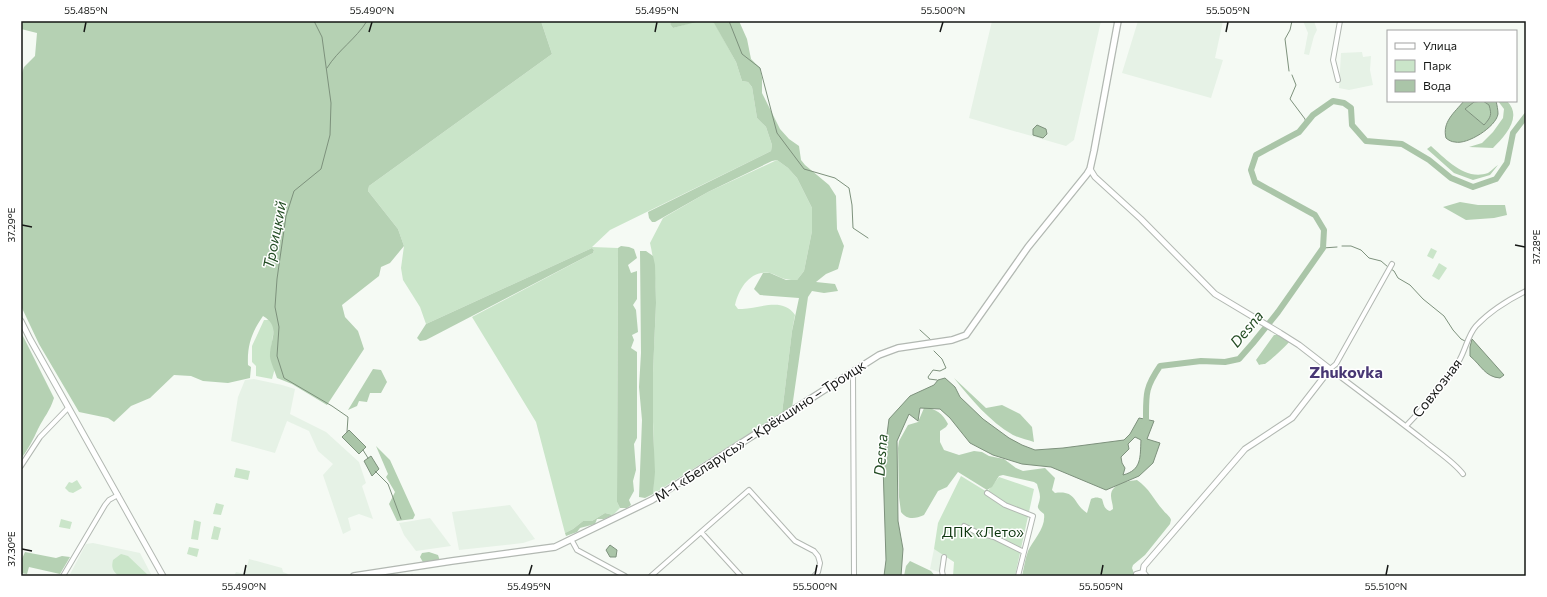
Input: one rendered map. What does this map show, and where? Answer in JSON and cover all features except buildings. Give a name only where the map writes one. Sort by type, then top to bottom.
[{"type":"main road","points":[[1090,169],[1118,21]]},
{"type":"main road","name":"М-1 «Беларусь» – Крёкшино – Троицк","points":[[354,576],[555,547],[652,500],[879,355],[898,348],[952,340],[966,335],[1028,247],[1090,169]]},
{"type":"street","points":[[1338,80],[1333,60],[1340,21]]},
{"type":"street","points":[[1090,169],[1095,177],[1141,219],[1215,294],[1299,345],[1406,426],[1463,474]]},
{"type":"street","points":[[1136,574],[1144,574],[1144,566],[1245,449],[1292,418],[1330,369],[1336,364],[1392,264]]},
{"type":"street","name":"Совхозная","points":[[1406,426],[1436,393],[1460,360],[1470,334],[1476,326],[1500,304],[1526,291]]},
{"type":"street","points":[[21,321],[68,408],[163,576]]},
{"type":"street","points":[[852,372],[854,576]]},
{"type":"street","points":[[21,466],[40,437],[68,408]]},
{"type":"street","points":[[651,576],[749,490],[795,541],[814,551],[818,556],[820,563],[818,572],[814,576]]},
{"type":"street","points":[[987,493],[1005,505],[1033,516],[1018,576]]},
{"type":"street","points":[[63,576],[105,505],[109,500],[118,495]]},
{"type":"street","points":[[964,526],[976,532],[994,537],[1024,552]]},
{"type":"street","points":[[701,532],[741,576]]},
{"type":"street","points":[[571,539],[577,550],[625,576]]},
{"type":"street","points":[[943,576],[942,571],[944,557]]},
{"type":"shaded area","points":[[23,21],[541,21],[552,54],[369,186],[368,191],[398,229],[404,246],[390,263],[381,267],[379,276],[342,305],[345,317],[358,331],[364,349],[327,405],[292,384],[277,378],[270,357],[273,335],[272,325],[269,320],[263,316],[253,333],[249,345],[248,365],[251,367],[250,378],[228,383],[203,381],[191,376],[174,375],[150,398],[131,406],[114,422],[108,418],[79,412],[39,344],[21,306],[21,76],[24,67],[35,56],[37,33],[21,29]]},
{"type":"shaded area","points":[[672,21],[700,21],[673,28],[670,24]]},
{"type":"shaded area","points":[[710,21],[739,21],[747,39],[751,59],[760,68],[762,93],[780,129],[789,139],[799,146],[801,160],[805,165],[829,185],[836,196],[837,229],[844,246],[838,269],[826,274],[816,282],[835,284],[838,291],[824,293],[812,291],[808,297],[792,408],[782,413],[792,331],[799,298],[760,295],[754,289],[763,273],[770,273],[786,280],[797,280],[804,271],[812,231],[812,208],[797,178],[788,168],[777,160],[772,161],[708,192],[655,222],[652,222],[649,218],[648,212],[771,151],[772,145],[766,127],[757,118],[752,87],[748,82],[742,81],[736,62],[714,23]]},
{"type":"shaded area","points":[[992,21],[1101,21],[1074,140],[1066,146],[969,118]]},
{"type":"shaded area","points":[[1138,21],[1223,21],[1215,58],[1223,60],[1211,98],[1122,73]]},
{"type":"shaded area","points":[[1303,21],[1314,21],[1317,30],[1309,55],[1304,54],[1308,33]]},
{"type":"shaded area","points":[[1362,52],[1363,57],[1371,56],[1370,70],[1373,85],[1349,90],[1339,88],[1341,53]]},
{"type":"shaded area","points":[[1474,102],[1484,102],[1489,105],[1491,114],[1484,125],[1465,109]]},
{"type":"shaded area","points":[[1499,102],[1508,102],[1513,113],[1513,120],[1507,132],[1493,148],[1469,147],[1482,143],[1493,132],[1503,118],[1504,109]]},
{"type":"shaded area","points":[[1431,146],[1456,167],[1472,174],[1480,175],[1488,173],[1498,165],[1490,175],[1473,180],[1454,173],[1427,149]]},
{"type":"shaded area","points":[[1460,202],[1478,205],[1505,205],[1507,215],[1494,218],[1466,220],[1443,207]]},
{"type":"shaded area","points":[[621,246],[634,249],[637,258],[628,265],[631,273],[637,271],[637,299],[633,305],[636,310],[638,332],[632,335],[634,340],[631,348],[637,352],[637,438],[634,444],[636,470],[633,481],[634,491],[629,500],[631,505],[627,508],[620,508],[617,502],[618,248]]},
{"type":"shaded area","points":[[592,248],[594,250],[593,253],[426,340],[420,341],[417,338],[426,324]]},
{"type":"shaded area","points":[[640,251],[646,251],[653,256],[655,265],[656,303],[653,372],[655,472],[653,494],[645,498],[639,497],[642,420],[639,387],[641,353]]},
{"type":"shaded area","points":[[21,332],[54,398],[49,410],[21,459]]},
{"type":"shaded area","points":[[1274,335],[1278,335],[1289,342],[1265,364],[1259,365],[1256,360]]},
{"type":"shaded area","points":[[373,369],[381,370],[387,382],[381,393],[370,393],[367,402],[359,401],[357,406],[348,410]]},
{"type":"shaded area","points":[[954,378],[986,408],[1002,405],[1020,414],[1032,427],[1034,442],[1013,435],[996,423],[974,402]]},
{"type":"shaded area","points":[[254,379],[295,389],[290,414],[326,432],[359,462],[366,483],[362,486],[373,519],[359,514],[348,518],[351,530],[343,534],[323,475],[333,464],[318,451],[309,431],[287,421],[275,453],[231,441],[238,397],[245,380]]},
{"type":"shaded area","points":[[924,408],[939,412],[948,424],[940,431],[940,442],[944,450],[959,455],[974,451],[982,452],[989,456],[1004,459],[1016,468],[1023,471],[1045,468],[1055,478],[1052,490],[1055,493],[1062,493],[1071,496],[1087,513],[1091,499],[1095,498],[1102,499],[1105,508],[1110,511],[1113,509],[1111,496],[1114,488],[1117,485],[1137,480],[1148,490],[1170,517],[1170,524],[1145,555],[1133,565],[1132,568],[1135,576],[1022,576],[1028,551],[1041,529],[1044,519],[1044,514],[1038,508],[1040,494],[1037,484],[1034,482],[1003,475],[999,476],[992,487],[987,490],[958,472],[947,487],[938,491],[924,515],[909,518],[901,512],[899,497],[899,441],[908,425],[918,422]]},
{"type":"shaded area","points":[[376,446],[390,460],[415,515],[413,519],[397,521],[389,504],[395,492],[386,477],[388,474]]},
{"type":"shaded area","points":[[510,505],[535,539],[523,543],[459,550],[452,512]]},
{"type":"shaded area","points":[[605,513],[613,515],[604,519],[597,519],[595,524],[580,528],[577,532],[566,536],[565,533],[583,521],[592,521]]},
{"type":"shaded area","points":[[430,518],[451,546],[416,551],[404,535],[399,523]]},
{"type":"shaded area","points":[[93,543],[140,553],[152,576],[69,576],[86,544]]},
{"type":"shaded area","points":[[934,549],[942,553],[939,572],[930,569]]},
{"type":"shaded area","points":[[25,552],[56,558],[62,556],[70,557],[60,574],[29,567],[27,574],[21,573],[21,561]]},
{"type":"shaded area","points":[[429,552],[438,555],[440,561],[424,564],[420,557],[422,553]]},
{"type":"shaded area","points":[[249,559],[282,568],[283,572],[288,574],[287,576],[234,576],[236,572],[245,574]]},
{"type":"shaded area","points":[[910,561],[931,571],[935,576],[904,576],[906,566]]},
{"type":"green space","points":[[704,20],[714,22],[736,62],[742,81],[748,82],[752,87],[757,118],[766,127],[772,145],[771,151],[610,230],[592,247],[618,248],[617,502],[620,508],[613,515],[605,513],[592,521],[583,521],[565,533],[536,422],[472,317],[593,253],[594,250],[592,248],[426,324],[420,307],[403,280],[401,268],[404,246],[398,229],[368,191],[369,186],[552,54],[541,21],[672,21],[670,24],[673,28]]},
{"type":"green space","points":[[777,160],[788,168],[797,178],[812,208],[812,231],[804,271],[797,280],[785,279],[770,273],[757,274],[746,282],[739,292],[735,305],[738,309],[771,305],[784,306],[795,315],[782,413],[653,494],[653,388],[656,291],[650,243],[663,218],[708,192]]},
{"type":"green space","points":[[1431,248],[1437,251],[1433,259],[1427,256]]},
{"type":"green space","points":[[1439,263],[1447,268],[1439,280],[1432,276]]},
{"type":"green space","points":[[264,320],[271,320],[274,328],[270,356],[275,368],[272,379],[256,376],[256,366],[252,362],[252,346]]},
{"type":"green space","points":[[236,468],[250,471],[248,480],[234,477]]},
{"type":"green space","name":"ДПК «Лето»","points":[[961,476],[987,492],[999,477],[1034,489],[1015,576],[953,576],[954,562],[934,549],[938,523]]},
{"type":"green space","points":[[77,480],[82,488],[73,493],[69,492],[65,488],[69,482],[72,483]]},
{"type":"green space","points":[[216,503],[224,505],[221,515],[213,514]]},
{"type":"green space","points":[[61,519],[72,522],[70,529],[59,527]]},
{"type":"green space","points":[[194,520],[201,522],[198,540],[191,539]]},
{"type":"green space","points":[[214,526],[221,528],[218,540],[211,539]]},
{"type":"green space","points":[[189,547],[199,549],[197,557],[187,554]]},
{"type":"green space","points":[[121,554],[128,556],[149,576],[119,576],[115,573],[112,563],[113,560]]},
{"type":"water","points":[[1463,102],[1474,102],[1465,109],[1484,125],[1490,116],[1489,105],[1484,102],[1496,102],[1498,114],[1492,124],[1480,134],[1466,141],[1453,142],[1446,138],[1445,132],[1447,122]]},
{"type":"water","points":[[1037,125],[1046,129],[1047,134],[1043,138],[1033,135],[1033,129]]},
{"type":"water","points":[[1472,339],[1504,375],[1500,378],[1487,373],[1470,356]]},
{"type":"water","points":[[945,378],[955,387],[960,397],[983,419],[1009,438],[1035,450],[1124,440],[1130,434],[1139,418],[1154,421],[1147,439],[1160,443],[1153,463],[1139,476],[1106,490],[1051,467],[1022,464],[993,455],[970,443],[950,418],[940,409],[920,408],[918,421],[909,414],[897,441],[898,521],[903,549],[901,576],[884,576],[886,560],[883,465],[889,419],[910,396],[934,385],[938,380]],"holes":[[[1135,437],[1141,440],[1140,457],[1137,466],[1134,470],[1123,475],[1125,468],[1121,457],[1129,449],[1128,444]]]},
{"type":"water","points":[[349,430],[366,447],[359,454],[342,437]]},
{"type":"water","points":[[371,456],[379,469],[372,476],[364,461]]},
{"type":"water","points":[[610,545],[617,550],[616,557],[610,557],[606,550]]},
{"type":"waterway","name":"Троицкий","points":[[314,21],[322,37],[331,103],[330,135],[321,169],[294,191],[286,216],[277,279],[275,307],[279,327],[277,356],[284,378],[348,417],[347,432]]},
{"type":"waterway","points":[[327,68],[367,21]]},
{"type":"waterway","points":[[729,21],[742,54],[760,68],[777,133],[804,169],[835,178],[849,188],[852,205],[853,228],[868,238]]},
{"type":"waterway","points":[[1289,71],[1285,39],[1290,30],[1292,21]]},
{"type":"waterway","points":[[1292,75],[1296,85],[1290,99],[1305,119],[1306,124]]},
{"type":"waterway","name":"Desna","points":[[1141,426],[1146,420],[1147,392],[1151,380],[1160,366],[1201,361],[1225,362],[1239,359],[1278,312],[1323,248],[1324,230],[1315,215],[1255,182],[1251,170],[1256,155],[1299,132],[1313,115],[1333,101],[1344,103],[1351,108],[1352,125],[1366,141],[1402,144],[1429,160],[1451,178],[1473,187],[1496,179],[1507,163],[1513,133],[1526,116]]},
{"type":"waterway","points":[[1342,246],[1351,246],[1361,250],[1369,258],[1381,261],[1388,267]]},
{"type":"waterway","points":[[1323,248],[1337,247]]},
{"type":"waterway","points":[[1391,269],[1398,278],[1410,285],[1423,299],[1444,316],[1453,330],[1461,339],[1467,342]]},
{"type":"waterway","points":[[920,330],[931,340]]},
{"type":"waterway","points":[[934,351],[942,359],[946,368],[940,371],[933,370],[928,377],[929,379],[937,380]]},
{"type":"waterway","name":"Троицкий","points":[[363,450],[368,458]]},
{"type":"waterway","name":"Троицкий","points":[[375,471],[388,484],[401,519]]},
{"type":"district","name":"Zhukovka","points":[[1346,372]]}]
